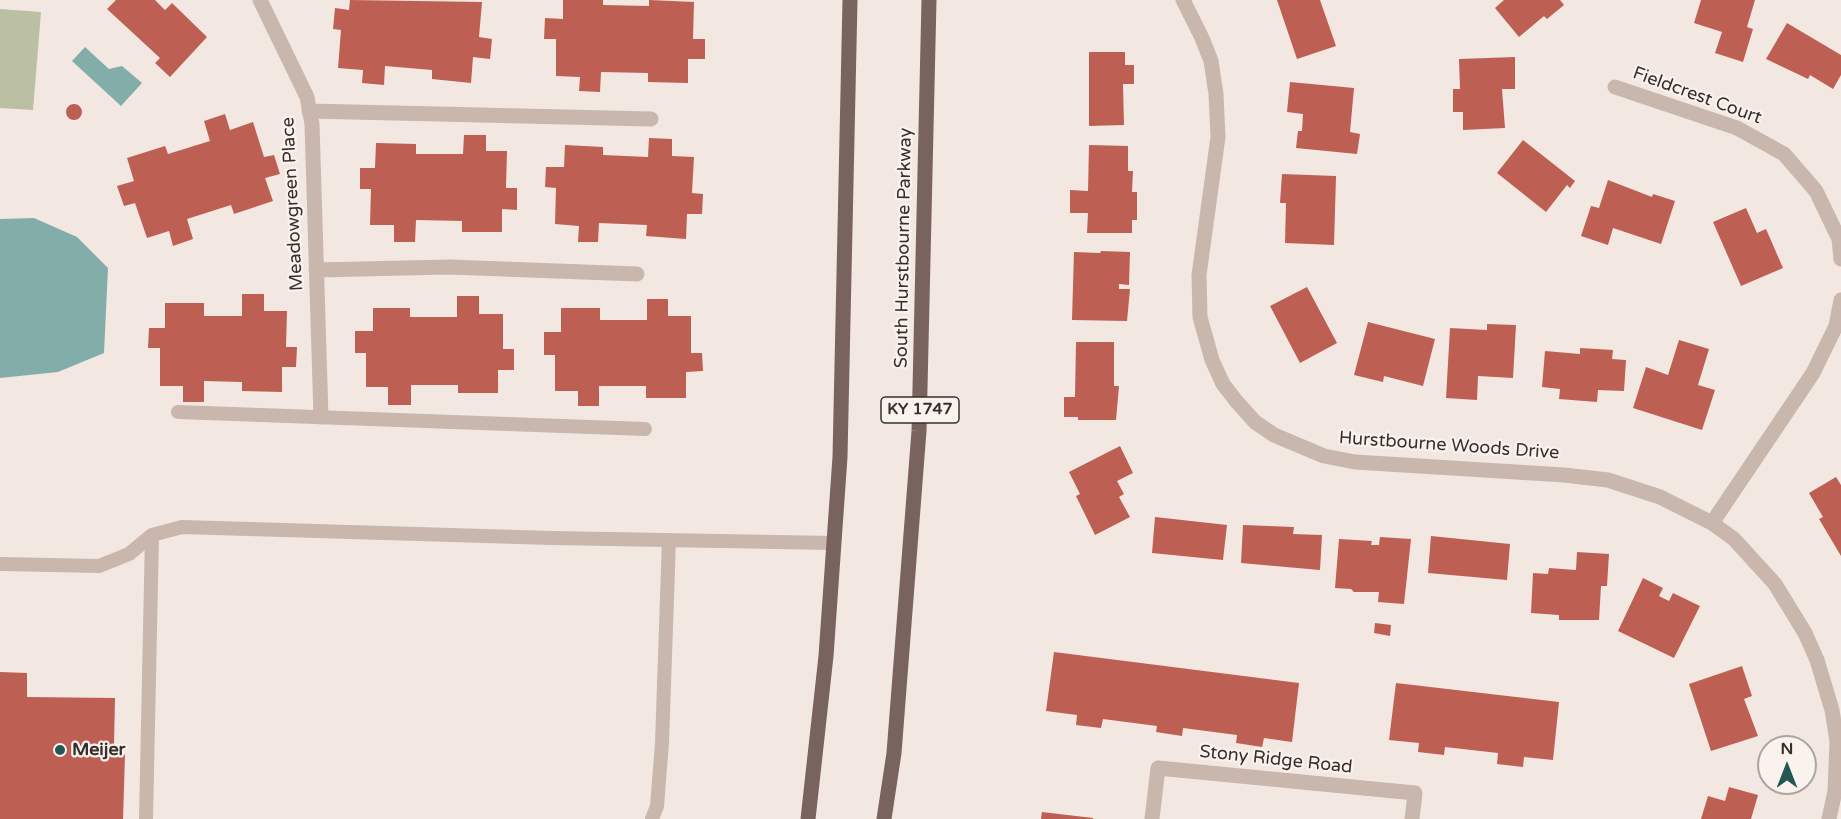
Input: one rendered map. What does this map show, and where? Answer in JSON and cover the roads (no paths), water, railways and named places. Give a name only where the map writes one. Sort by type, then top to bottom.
[{"type":"main road","points":[[807,819],[826,656],[840,457],[850,0]]},
{"type":"main road","name":"South Hurstbourne Parkway","points":[[884,819],[894,753],[919,431],[929,0]]},
{"type":"street","name":"Meadowgreen Place","points":[[260,0],[307,97],[321,417]]},
{"type":"street","name":"Hurstbourne Woods Drive","points":[[1182,0],[1202,38],[1210,62],[1216,94],[1218,137],[1199,275],[1200,317],[1212,360],[1224,384],[1255,422],[1274,435],[1324,456],[1355,462],[1564,475],[1608,480],[1660,497],[1712,523],[1734,539],[1754,559],[1775,584],[1805,633],[1832,710],[1839,741],[1835,791],[1829,819]]},
{"type":"street","name":"Fieldcrest Court","points":[[1615,87],[1737,128],[1785,154],[1816,191],[1839,239],[1841,259]]},
{"type":"street","points":[[309,111],[651,120]]},
{"type":"street","points":[[316,270],[450,267],[637,274]]},
{"type":"street","points":[[1712,523],[1813,373],[1836,326],[1841,300]]},
{"type":"street","name":"Stony Ridge Road","points":[[1152,819],[1158,768],[1415,793],[1412,819]]},
{"type":"lane","points":[[178,412],[645,429]]},
{"type":"lane","points":[[0,564],[99,566],[129,554],[152,536],[182,527],[834,543]]},
{"type":"lane","points":[[146,819],[152,536]]},
{"type":"lane","points":[[652,819],[657,806],[662,743],[669,540]]},
{"type":"water","points":[[85,47],[109,69],[122,66],[142,83],[121,106],[72,61]]},
{"type":"water","points":[[34,218],[77,237],[108,268],[104,353],[58,372],[0,378],[0,219]]},
{"type":"place","name":"Meijer","points":[[60,750]]}]
